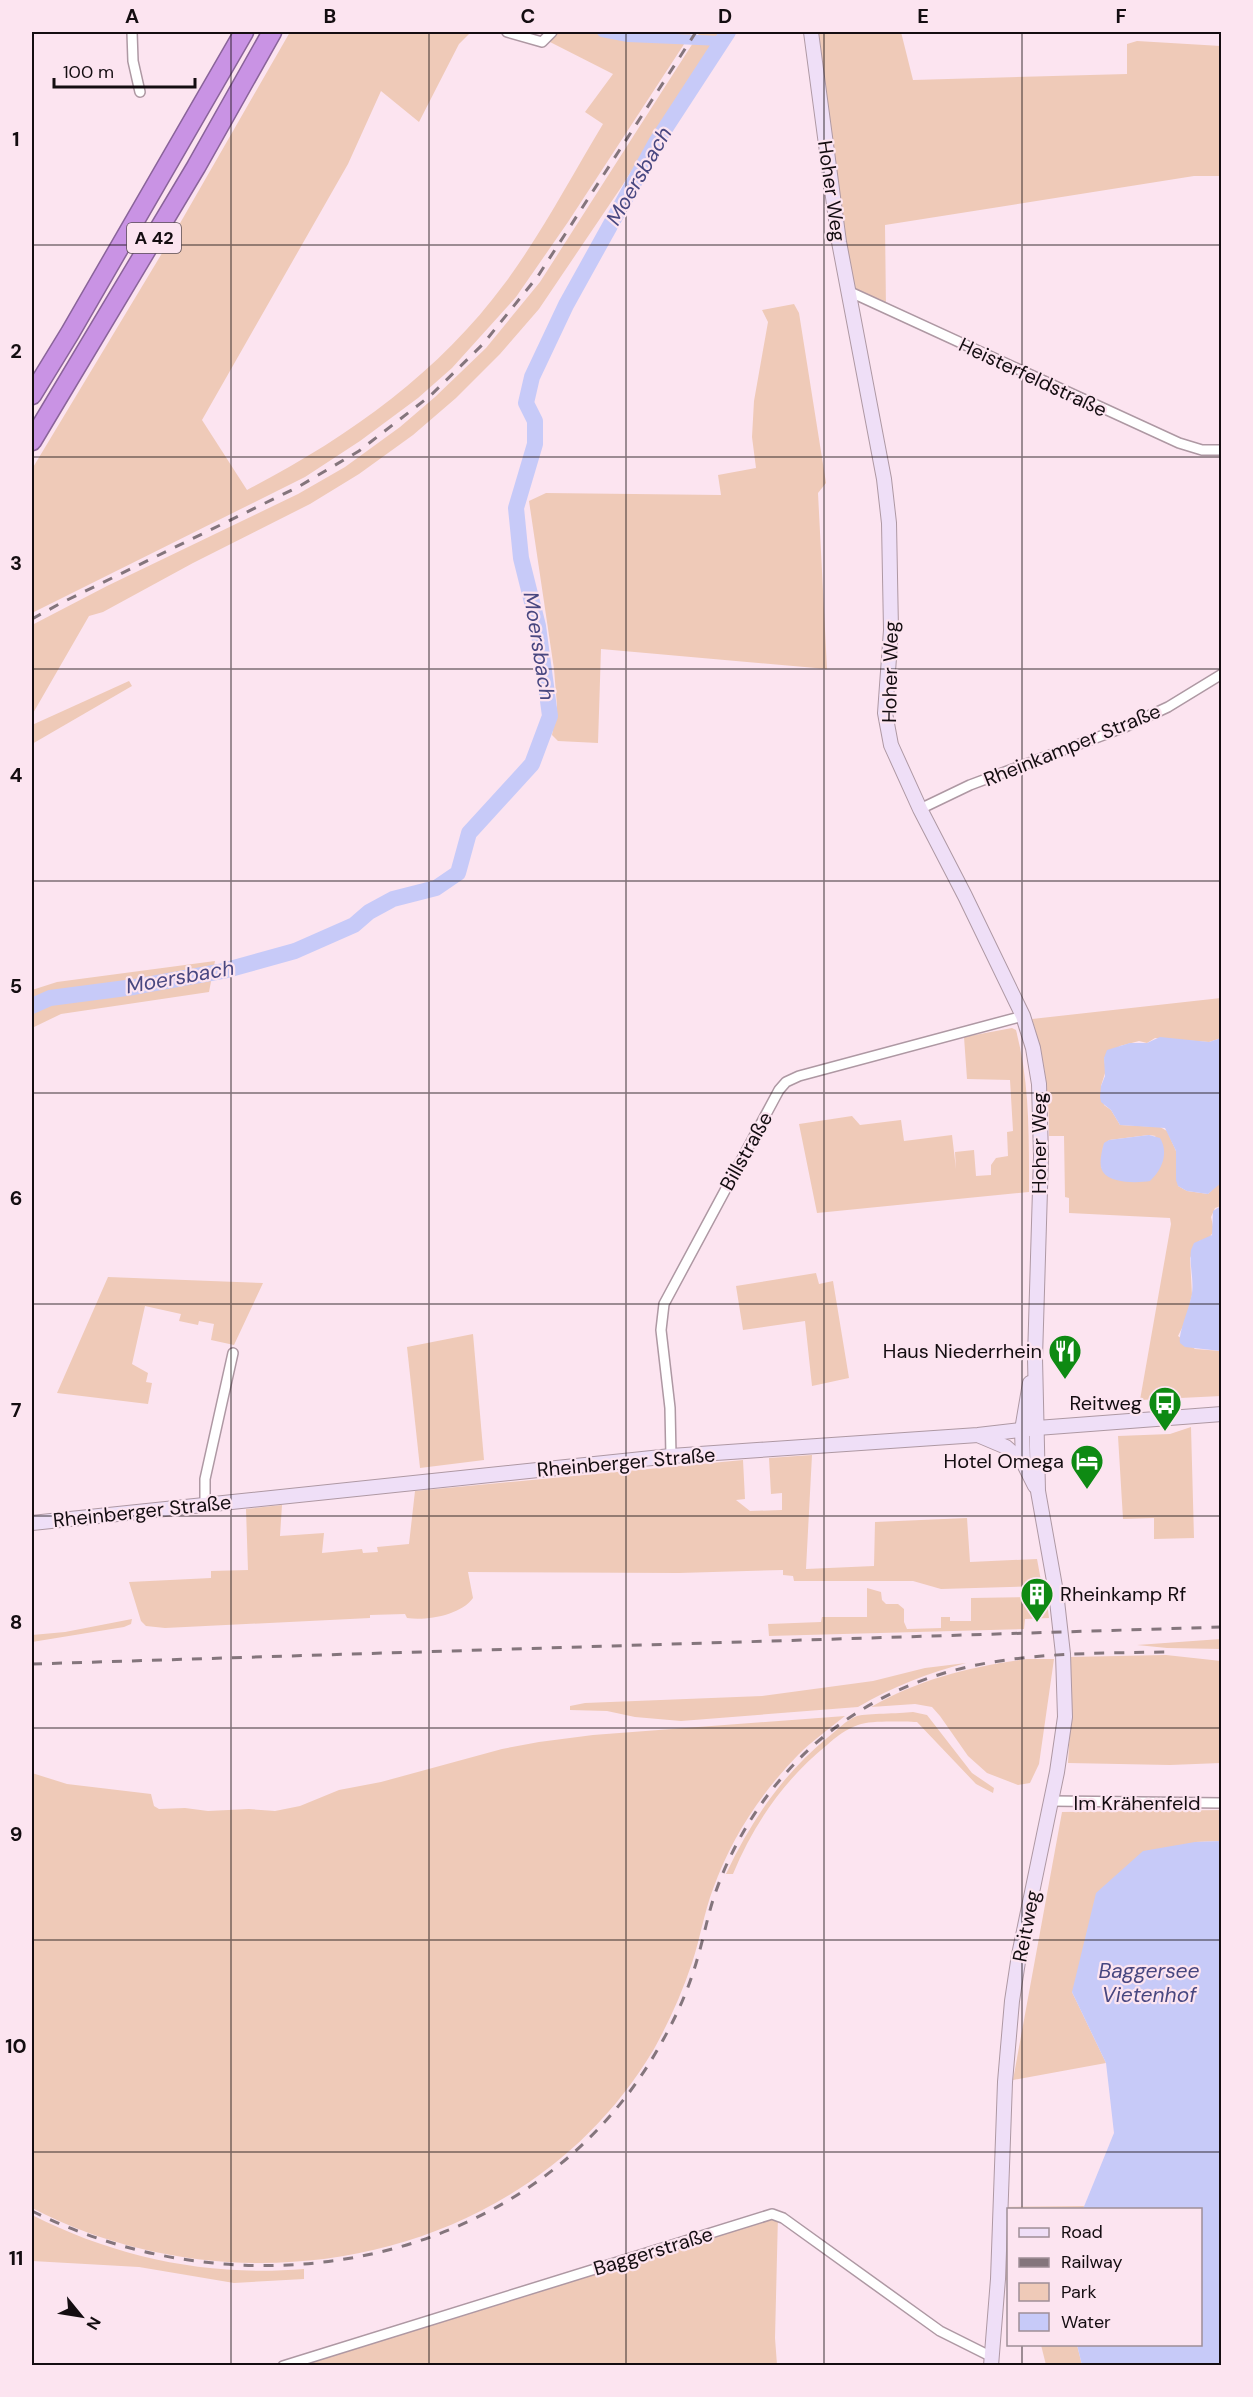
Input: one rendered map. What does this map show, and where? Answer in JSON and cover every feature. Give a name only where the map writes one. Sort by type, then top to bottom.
[{"type":"highway","name":"A 42","points":[[32,395],[244,32]]},
{"type":"highway","name":"A 42","points":[[32,441],[196,167],[272,32]]},
{"type":"main road","name":"Hoher Weg","points":[[811,32],[837,231],[884,479],[889,523],[891,630],[885,713],[891,746],[1023,1016],[1036,1065],[1041,1103],[1035,1358],[1037,1428]]},
{"type":"main road","name":"Hoher Weg","points":[[1022,1430],[1035,1358]]},
{"type":"main road","name":"Rheinberger Straße","points":[[32,1522],[671,1456],[978,1435],[1037,1428],[1221,1414]]},
{"type":"main road","name":"Reitweg","points":[[991,2361],[998,2279],[1007,2043],[1019,1955],[1062,1745],[1065,1684],[1056,1592],[1038,1491],[1037,1428]]},
{"type":"main road","name":"Reitweg","points":[[1022,1430],[1023,1462],[1038,1491]]},
{"type":"main road","points":[[978,1435],[1006,1447],[1023,1462]]},
{"type":"street","points":[[132,32],[133,61],[140,92]]},
{"type":"street","points":[[507,32],[542,42],[552,32]]},
{"type":"street","name":"Heisterfeldstraße","points":[[848,291],[1179,443],[1202,450],[1221,450]]},
{"type":"street","name":"Rheinkamper Straße","points":[[920,809],[970,785],[1125,727],[1168,707],[1221,674]]},
{"type":"street","name":"Billstraße","points":[[671,1456],[670,1408],[662,1330],[664,1304],[779,1090],[786,1082],[799,1076],[1023,1016]]},
{"type":"street","points":[[205,1504],[205,1479],[233,1353]]},
{"type":"street","name":"Im Krähenfeld","points":[[1052,1802],[1221,1803]]},
{"type":"street","name":"Baggerstraße","points":[[283,2366],[772,2214],[783,2218],[940,2331],[991,2361]]},
{"type":"green space","points":[[290,32],[471,32],[459,44],[419,122],[381,91],[348,164],[202,420],[247,490],[320,449],[355,426],[420,375],[479,316],[519,264],[603,124],[585,112],[613,74],[550,42],[557,32],[692,32],[568,222],[516,297],[452,368],[418,398],[360,441],[305,477],[32,613],[32,469],[179,225]]},
{"type":"green space","points":[[700,32],[719,32],[622,186],[539,309],[500,354],[456,398],[413,435],[359,474],[310,504],[193,563],[103,612],[89,616],[32,715],[32,625],[107,586],[298,494],[345,467],[400,427],[486,348],[540,282]]},
{"type":"green space","points":[[811,32],[901,32],[913,80],[1127,74],[1127,44],[1137,41],[1221,46],[1221,176],[1194,176],[885,225],[886,308],[848,291]]},
{"type":"green space","points":[[794,304],[799,313],[826,483],[818,493],[827,669],[601,649],[598,743],[558,741],[552,735],[557,706],[554,669],[529,501],[546,493],[721,495],[718,475],[756,468],[752,437],[754,401],[768,322],[762,310]]},
{"type":"green space","points":[[129,681],[132,686],[32,744],[32,725]]},
{"type":"green space","points":[[215,961],[209,992],[61,1014],[32,1028],[32,990],[57,982]]},
{"type":"green space","points":[[1221,998],[1221,1038],[1209,1042],[1155,1038],[1147,1043],[1139,1041],[1120,1046],[1104,1058],[1106,1070],[1101,1086],[1104,1105],[1111,1110],[1120,1125],[1160,1127],[1167,1131],[1176,1151],[1178,1186],[1187,1191],[1208,1194],[1221,1183],[1221,1206],[1215,1208],[1211,1217],[1214,1231],[1209,1238],[1199,1241],[1190,1258],[1192,1295],[1185,1322],[1178,1336],[1195,1349],[1221,1351],[1221,1396],[1140,1400],[1171,1224],[1170,1218],[1069,1213],[1069,1198],[1065,1197],[1064,1136],[1049,1136],[1045,1077],[1032,1019]],"holes":[[[1156,1136],[1101,1168],[1103,1147],[1109,1140]]]},
{"type":"green space","points":[[1012,1028],[1016,1030],[1024,1070],[1029,1131],[1029,1192],[817,1213],[799,1124],[852,1116],[860,1125],[901,1120],[904,1141],[952,1135],[956,1169],[955,1152],[974,1150],[976,1176],[991,1175],[991,1165],[996,1158],[1008,1156],[1007,1132],[1013,1131],[1010,1080],[967,1079],[964,1037]]},
{"type":"green space","points":[[816,1273],[819,1284],[833,1281],[849,1378],[812,1386],[805,1321],[743,1330],[736,1286]]},
{"type":"green space","points":[[108,1277],[263,1283],[234,1345],[211,1340],[214,1324],[199,1321],[198,1325],[179,1321],[181,1314],[145,1306],[132,1364],[148,1373],[146,1382],[152,1383],[148,1404],[57,1393]]},
{"type":"green space","points":[[473,1334],[484,1460],[420,1468],[407,1347]]},
{"type":"green space","points":[[1191,1427],[1194,1538],[1154,1539],[1154,1518],[1123,1519],[1118,1436],[1170,1434]]},
{"type":"green space","points":[[812,1455],[806,1569],[874,1566],[875,1522],[967,1518],[970,1562],[1037,1559],[1042,1586],[941,1589],[913,1581],[794,1581],[793,1576],[783,1575],[783,1570],[679,1573],[468,1572],[473,1598],[460,1609],[443,1616],[424,1619],[407,1618],[405,1614],[370,1615],[370,1618],[165,1628],[146,1626],[141,1621],[129,1582],[211,1578],[211,1571],[248,1570],[246,1509],[282,1505],[280,1536],[324,1533],[322,1553],[362,1549],[363,1553],[378,1552],[377,1547],[409,1544],[415,1491],[743,1460],[745,1499],[736,1500],[750,1511],[782,1510],[782,1493],[771,1494],[769,1458]]},
{"type":"green space","points":[[867,1588],[881,1592],[882,1600],[886,1604],[898,1604],[904,1609],[904,1622],[907,1629],[941,1628],[941,1617],[950,1617],[950,1621],[971,1621],[971,1598],[1041,1597],[1044,1603],[1047,1602],[1049,1618],[1025,1619],[1024,1629],[769,1636],[768,1624],[821,1622],[822,1617],[867,1617]]},
{"type":"green space","points":[[132,1619],[131,1624],[124,1627],[32,1642],[32,1635],[65,1632]]},
{"type":"green space","points":[[1221,1639],[1221,1649],[1137,1645]]},
{"type":"green space","points":[[1166,1655],[1221,1661],[1221,1763],[1170,1765],[1068,1763],[1072,1692],[1069,1657]]},
{"type":"green space","points":[[1027,1659],[1054,1659],[1039,1764],[1030,1783],[1018,1785],[987,1773],[968,1756],[932,1707],[915,1704],[871,1707],[927,1681],[967,1670]]},
{"type":"green space","points":[[966,1663],[910,1681],[858,1707],[681,1721],[635,1717],[607,1711],[570,1710],[570,1706],[585,1703],[762,1696],[873,1681],[925,1668]]},
{"type":"green space","points":[[913,1712],[927,1715],[972,1773],[994,1788],[993,1793],[976,1784],[917,1722],[864,1723],[845,1731],[834,1739],[784,1787],[751,1837],[733,1874],[726,1874],[757,1817],[769,1800],[796,1767],[827,1738],[857,1716]]},
{"type":"green space","points":[[845,1716],[809,1745],[784,1770],[748,1817],[738,1834],[713,1889],[684,1985],[654,2049],[600,2121],[533,2179],[458,2222],[375,2250],[289,2262],[201,2260],[114,2241],[32,2208],[32,1773],[67,1784],[151,1794],[154,1806],[159,1809],[275,1811],[300,1806],[339,1790],[381,1782],[502,1749],[539,1742],[593,1735]]},
{"type":"green space","points":[[1221,1810],[1221,1841],[1195,1842],[1072,1992],[1106,2063],[1013,2080],[1062,1812]]},
{"type":"green space","points":[[1084,2206],[1084,2208],[1007,2208],[1007,2280],[998,2279],[1000,2207]]},
{"type":"green space","points":[[32,2215],[97,2243],[164,2261],[233,2270],[304,2269],[304,2279],[234,2283],[139,2267],[32,2261]]},
{"type":"green space","points":[[778,2215],[775,2338],[777,2365],[676,2366],[672,2363],[652,2366],[300,2366]]},
{"type":"green space","points":[[1041,2346],[1077,2346],[1082,2365],[1046,2365]]},
{"type":"water","points":[[1160,1037],[1209,1042],[1221,1038],[1221,1183],[1208,1194],[1187,1191],[1178,1186],[1176,1151],[1165,1128],[1120,1125],[1111,1110],[1101,1102],[1101,1086],[1105,1076],[1104,1058],[1107,1050],[1130,1043],[1147,1043]]},
{"type":"water","points":[[1149,1135],[1160,1138],[1164,1150],[1161,1167],[1150,1181],[1118,1181],[1103,1172],[1101,1153],[1104,1143],[1109,1140]]},
{"type":"water","points":[[1221,1206],[1221,1351],[1185,1347],[1180,1343],[1180,1339],[1192,1293],[1191,1250],[1194,1243],[1212,1235],[1213,1211]]},
{"type":"water","name":"Baggersee Vietenhof","points":[[1221,1841],[1221,2365],[1082,2365],[1077,2346],[1202,2346],[1202,2208],[1083,2208],[1114,2133],[1106,2063],[1072,1992],[1096,1893],[1143,1851],[1195,1842]]},
{"type":"waterway","points":[[602,32],[628,37],[722,41]]},
{"type":"waterway","name":"Moersbach","points":[[32,1006],[50,998],[134,987],[223,971],[295,951],[354,925],[369,912],[393,899],[436,888],[458,873],[469,833],[532,764],[550,716],[538,626],[521,558],[516,508],[535,444],[535,421],[526,403],[532,377],[566,305],[657,141],[728,32]]},
{"type":"railway","points":[[32,619],[298,487],[359,451],[430,396],[483,344],[538,276],[696,32]]},
{"type":"railway","points":[[32,1664],[1222,1627]]},
{"type":"railway","points":[[32,2211],[117,2244],[206,2262],[296,2265],[384,2251],[467,2222],[543,2177],[610,2116],[663,2040],[678,2011],[694,1970],[716,1891],[746,1827],[788,1770],[822,1738],[863,1709],[904,1688],[946,1673],[988,1663],[1032,1657],[1172,1652]]},
{"type":"place","name":"Haus Niederrhein","points":[[1065,1380]]},
{"type":"place","name":"Reitweg","points":[[1165,1432]]},
{"type":"place","name":"Hotel Omega","points":[[1087,1490]]},
{"type":"place","name":"Rheinkamp Rf","points":[[1037,1623]]}]
